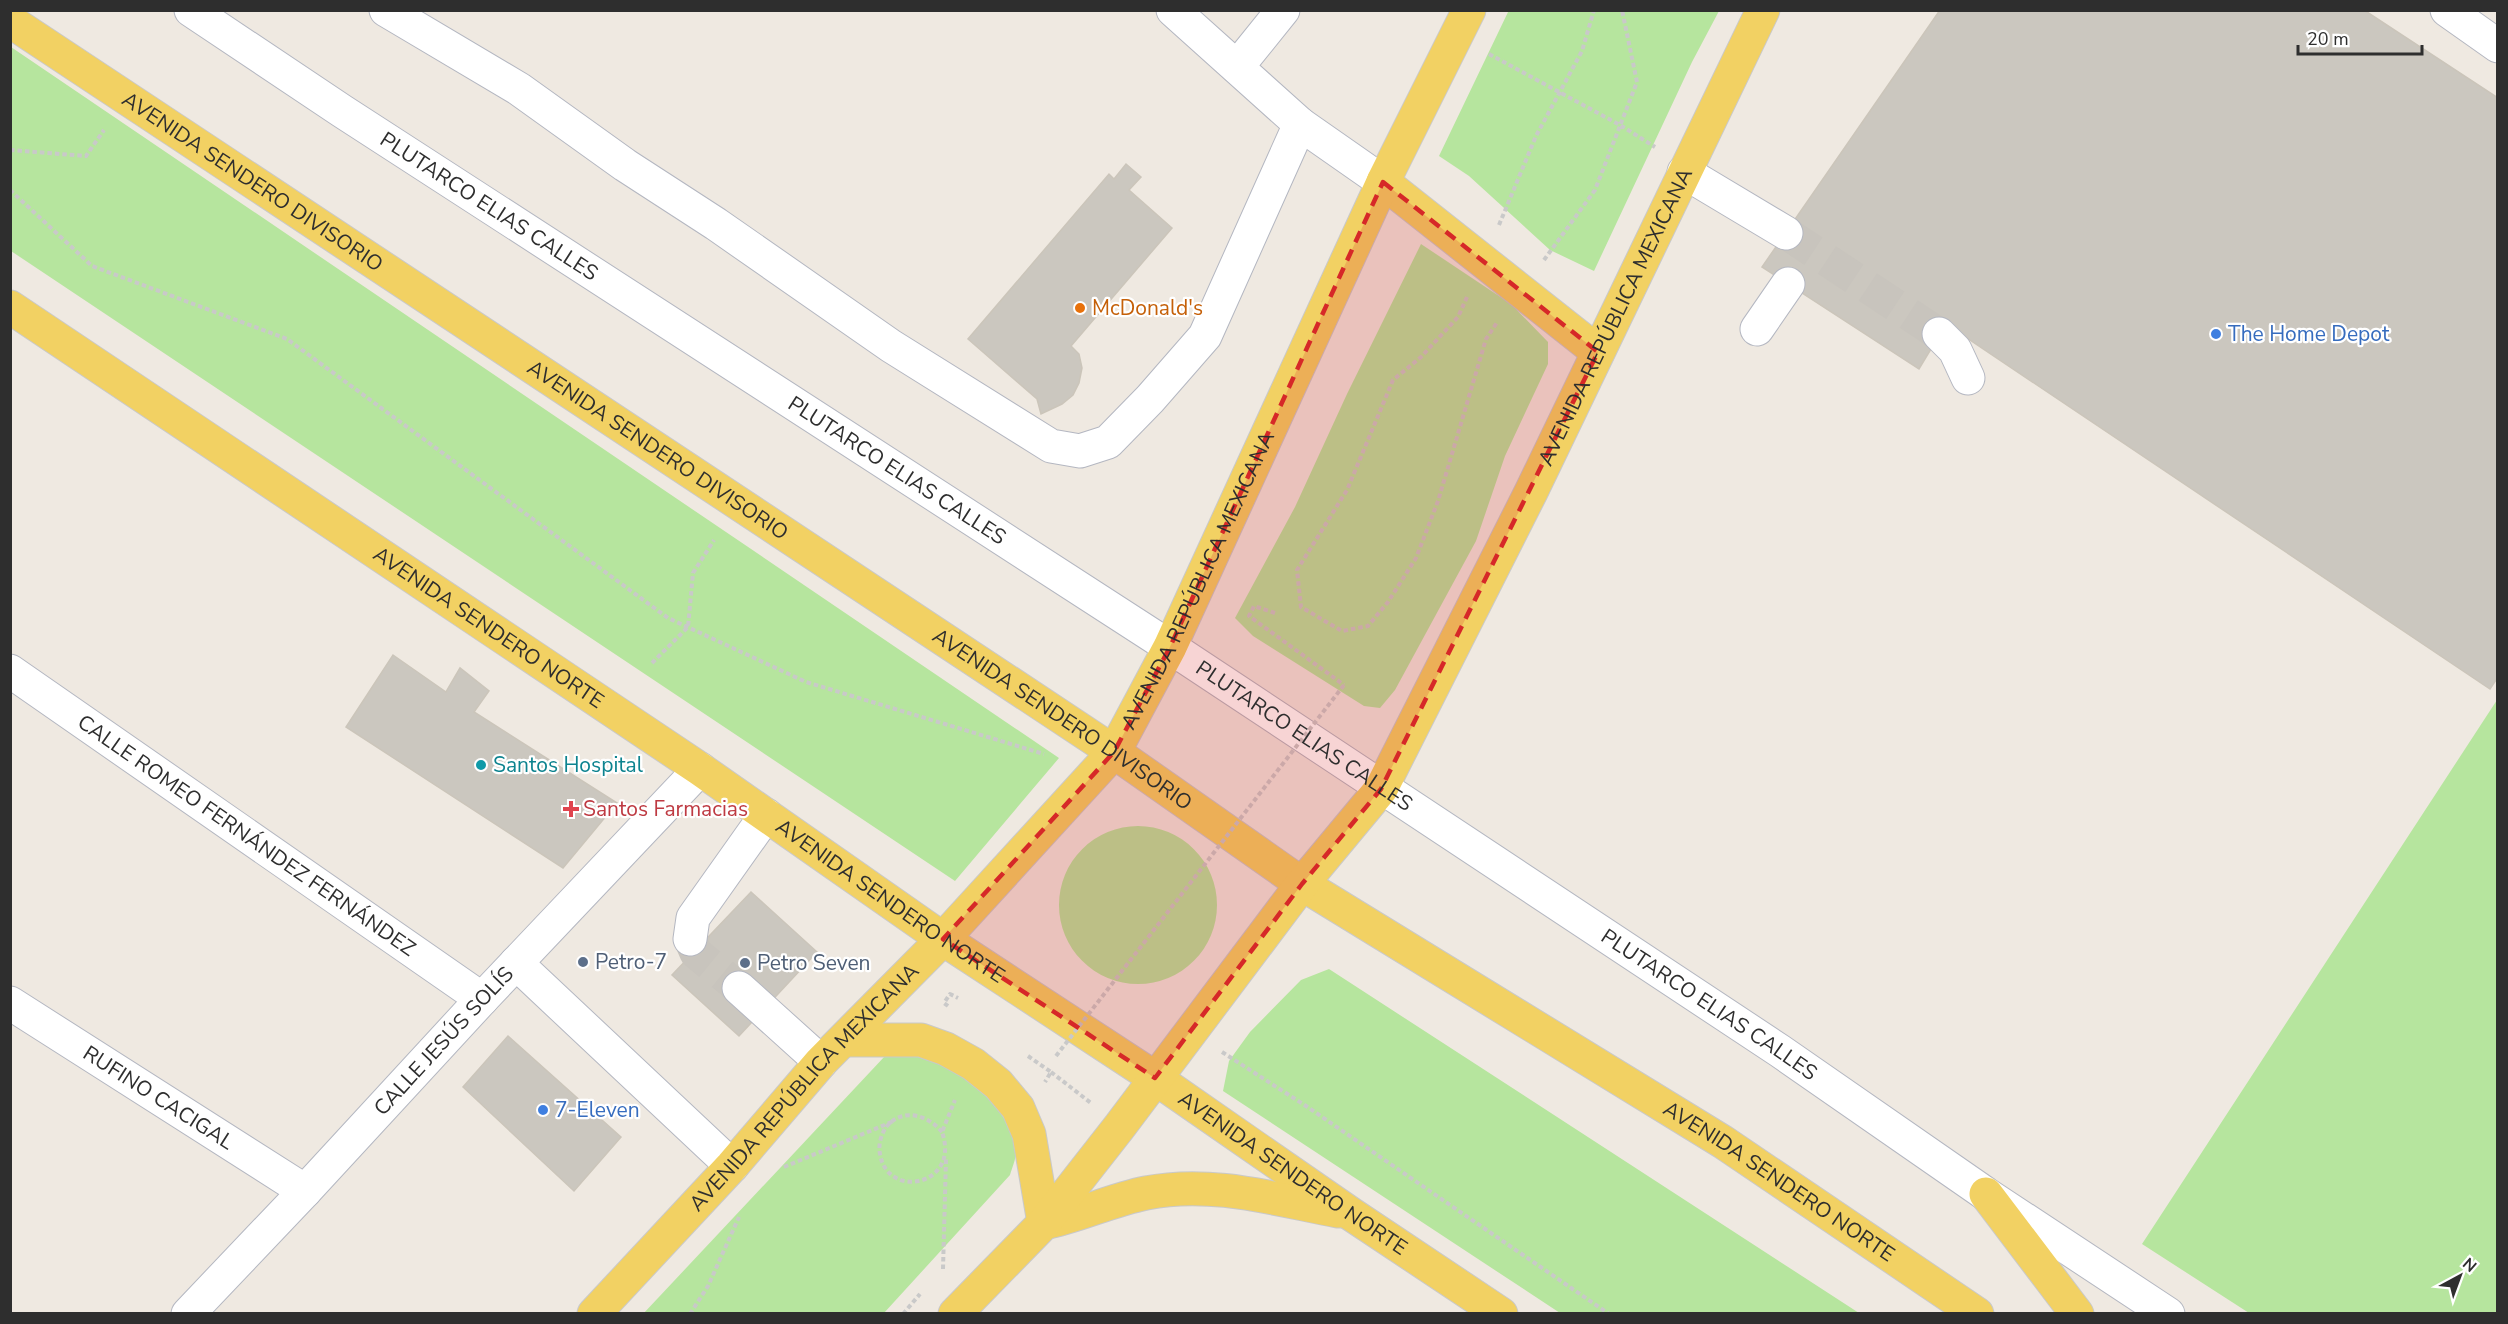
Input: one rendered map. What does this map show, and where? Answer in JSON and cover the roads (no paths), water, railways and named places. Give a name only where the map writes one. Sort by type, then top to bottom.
[{"type":"main road","name":"AVENIDA REPÚBLICA MEXICANA","points":[[594,1314],[732,1166],[833,1051],[943,939],[1114,752],[1170,647],[1383,182],[1469,10]]},
{"type":"main road","name":"AVENIDA REPÚBLICA MEXICANA","points":[[955,1314],[1044,1223],[1302,884],[1381,789],[1599,352],[1674,163],[1763,10]]},
{"type":"main road","name":"AVENIDA SENDERO DIVISORIO","points":[[10,21],[1114,752],[1302,884]]},
{"type":"main road","points":[[1383,182],[1599,352]]},
{"type":"main road","name":"AVENIDA SENDERO NORTE","points":[[10,306],[700,769],[943,939],[1155,1078],[1351,1214],[1501,1314]]},
{"type":"main road","name":"AVENIDA SENDERO NORTE","points":[[1302,884],[1723,1142],[1977,1314]]},
{"type":"main road","points":[[833,1051],[921,1040],[946,1049],[973,1064],[998,1083],[1018,1108],[1029,1134],[1044,1223],[1143,1194],[1172,1189],[1218,1188],[1351,1214]]},
{"type":"main road","points":[[1986,1194],[2077,1314]]},
{"type":"street","name":"PLUTARCO ELIAS CALLES","points":[[191,10],[352,118],[1170,647],[1381,789],[1780,1051],[1986,1194],[2168,1314]]},
{"type":"street","points":[[386,10],[519,89],[625,165],[717,224],[891,346],[1051,446],[1080,451],[1108,442],[1150,399],[1204,336],[1300,124]]},
{"type":"street","points":[[1173,10],[1300,124],[1383,182]]},
{"type":"street","points":[[1237,67],[1283,10]]},
{"type":"street","points":[[2447,10],[2498,46]]},
{"type":"street","points":[[1674,163],[1786,233]]},
{"type":"street","points":[[1757,329],[1788,284]]},
{"type":"street","points":[[1939,334],[1955,350],[1968,378]]},
{"type":"street","name":"CALLE ROMEO FERNÁNDEZ FERNÁNDEZ","points":[[10,671],[482,999]]},
{"type":"street","name":"CALLE JESÚS SOLÍS","points":[[188,1314],[700,769]]},
{"type":"street","points":[[690,939],[693,918],[766,815]]},
{"type":"street","points":[[516,963],[732,1166]]},
{"type":"street","points":[[739,988],[833,1051]]},
{"type":"street","name":"RUFINO CACIGAL","points":[[10,1003],[305,1191]]},
{"type":"tunnel","points":[[1786,233],[1939,334]]},
{"type":"tunnel","points":[[690,939],[696,953],[739,988]]},
{"type":"place","name":"McDonald's","points":[[1080,308]]},
{"type":"place","name":"The Home Depot","points":[[2216,334]]},
{"type":"place","name":"Santos Hospital","points":[[481,765]]},
{"type":"place","name":"Santos Farmacias","points":[[571,809]]},
{"type":"place","name":"Petro-7","points":[[583,962]]},
{"type":"place","name":"Petro Seven","points":[[745,963]]},
{"type":"place","name":"7-Eleven","points":[[543,1110]]}]
